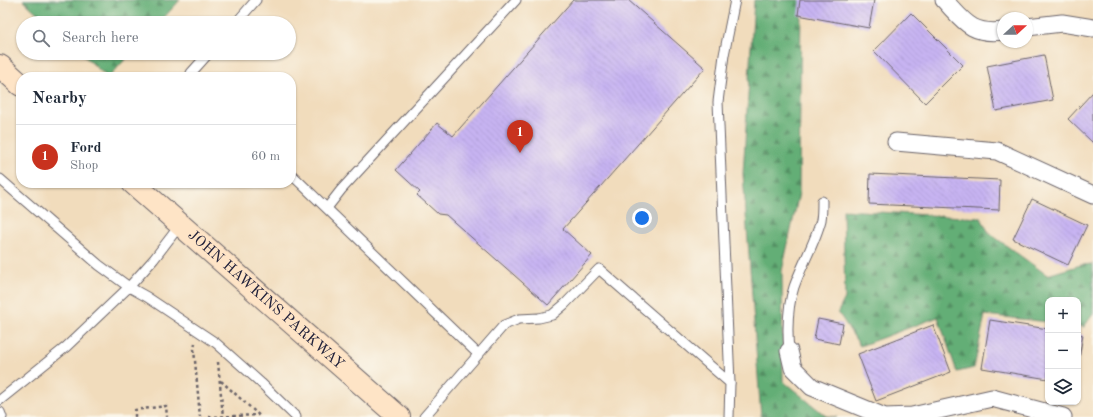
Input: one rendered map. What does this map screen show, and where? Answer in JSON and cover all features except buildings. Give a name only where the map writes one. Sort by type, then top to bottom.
[{"type":"main road","points":[[0,66],[16,80]]},
{"type":"main road","name":"JOHN HAWKINS PARKWAY","points":[[138,188],[399,417]]},
{"type":"street","points":[[944,0],[970,27],[989,32],[997,31]]},
{"type":"street","points":[[1033,27],[1062,23],[1093,28]]},
{"type":"street","points":[[896,142],[997,151],[1093,195]]},
{"type":"street","points":[[789,351],[793,368],[812,388],[885,417],[912,416],[992,398],[1063,417]]},
{"type":"lane","points":[[242,16],[256,0]]},
{"type":"lane","points":[[327,208],[341,190],[516,0]]},
{"type":"lane","points":[[729,417],[730,383],[718,102],[724,55],[735,0]]},
{"type":"lane","points":[[192,72],[203,60]]},
{"type":"lane","points":[[0,179],[99,265],[129,287],[147,297],[216,343],[296,417]]},
{"type":"lane","points":[[296,179],[478,354]]},
{"type":"lane","points":[[789,351],[787,333],[789,305],[794,285],[807,258],[821,219],[822,201]]},
{"type":"lane","points":[[0,400],[66,347],[129,287],[154,259],[180,225]]},
{"type":"lane","points":[[424,417],[504,325],[518,319],[539,318],[552,315],[565,304],[599,269],[730,383]]},
{"type":"lane","points":[[0,412],[2,417]]},
{"type":"path","points":[[196,330],[194,349],[200,417]]},
{"type":"path","points":[[216,343],[223,417]]},
{"type":"path","points":[[220,380],[260,416]]},
{"type":"path","points":[[135,417],[134,410],[166,406],[167,417]]},
{"type":"path","points":[[209,417],[260,416]]},
{"type":"green space","points":[[23,0],[180,0],[165,16],[40,16]]},
{"type":"green space","points":[[754,0],[801,0],[799,193],[782,271],[783,381],[826,416],[837,417],[761,417],[743,174]]},
{"type":"green space","points":[[89,60],[125,60],[114,72],[102,72]]},
{"type":"green space","points":[[843,210],[981,218],[989,233],[1047,275],[1081,265],[1093,264],[1093,314],[1084,327],[1081,326],[1081,297],[1045,297],[1045,322],[985,315],[974,368],[957,372],[938,317],[860,346],[838,312],[845,298]]},
{"type":"place","name":"Ford","points":[[520,153]]}]
